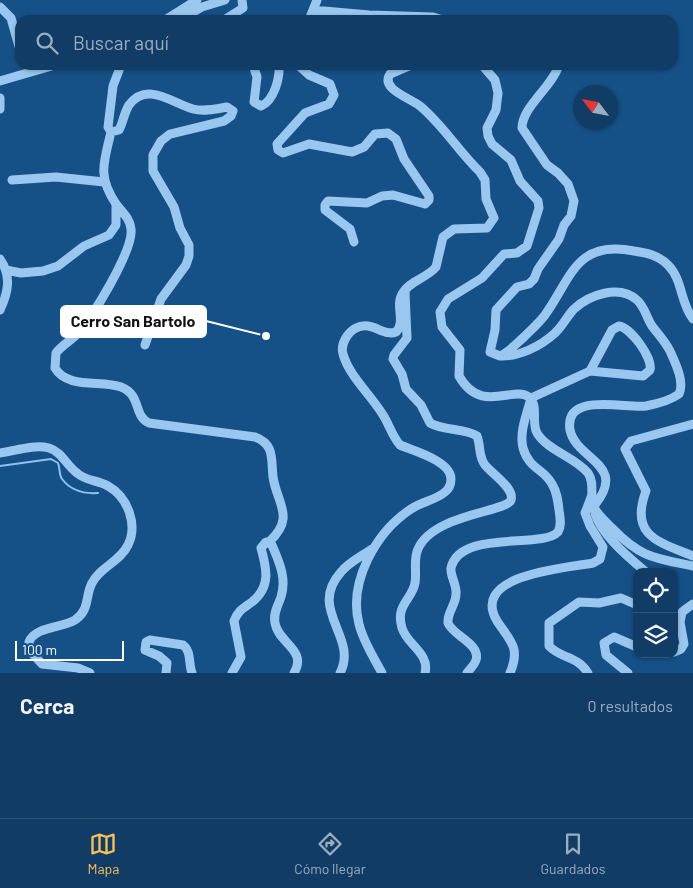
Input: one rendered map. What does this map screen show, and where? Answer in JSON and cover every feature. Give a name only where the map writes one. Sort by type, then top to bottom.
[{"type":"street","points":[[173,15],[198,0]]},
{"type":"street","points":[[188,15],[202,7],[225,0]]},
{"type":"street","points":[[232,15],[243,8],[242,0]]},
{"type":"street","points":[[311,15],[317,0]]},
{"type":"street","points":[[0,7],[11,18],[15,32]]},
{"type":"street","points":[[313,10],[369,15]]},
{"type":"street","points":[[0,81],[22,70]]},
{"type":"street","points":[[119,70],[113,86],[108,127],[111,132],[102,171],[104,182],[116,204],[131,225],[130,244],[105,294],[76,335],[56,353],[55,368],[66,378],[118,386],[127,390],[134,397],[142,418],[148,423],[255,437],[265,442],[271,452],[274,478],[283,511],[280,528],[260,548],[267,570],[263,588],[256,598],[241,608],[234,621],[234,633],[241,657],[232,673]]},
{"type":"street","points":[[254,70],[257,77],[254,102],[261,106],[265,104],[273,91],[278,70]]},
{"type":"street","points":[[304,70],[309,75],[330,84],[334,95],[329,104],[300,118],[277,144],[278,150],[283,152],[309,144],[352,152],[364,147],[375,134],[388,133],[396,138],[404,159],[429,196],[428,202],[423,204],[393,195],[382,196],[367,203],[328,201],[325,205],[326,210],[350,229],[354,242]]},
{"type":"street","points":[[382,673],[359,625],[358,615],[362,576],[374,547],[387,530],[403,514],[421,502],[443,494],[451,480],[450,473],[443,464],[400,445],[380,410],[356,378],[343,354],[346,337],[356,328],[373,326],[391,334],[398,330],[400,324],[399,302],[405,289],[436,267],[440,260],[441,242],[446,234],[459,228],[484,229],[492,223],[494,218],[486,199],[485,180],[480,172],[430,115],[389,86],[387,81],[390,74],[399,70]]},
{"type":"street","points":[[486,70],[495,80],[498,92],[496,110],[487,128],[488,136],[492,144],[514,164],[520,181],[536,197],[539,208],[527,246],[517,253],[504,254],[482,278],[448,299],[440,312],[443,330],[460,350],[459,376],[474,392],[488,397],[521,395],[531,398],[590,371],[640,377],[650,370],[651,361],[627,329],[616,327],[610,333],[590,371]]},
{"type":"street","points":[[557,70],[551,82],[525,116],[522,128],[547,165],[568,184],[573,195],[574,206],[559,239],[538,269],[534,279],[529,284],[517,286],[494,312],[495,330],[489,349],[492,354],[500,356],[510,357],[521,353],[555,333],[575,308],[592,298],[621,292],[636,299],[644,308],[653,327],[670,351],[682,387],[673,398],[646,406],[590,404],[575,412],[570,424],[573,436],[604,473],[606,486],[602,496],[594,506]]},
{"type":"street","points":[[111,132],[119,130],[133,101],[147,94],[162,96],[193,109],[212,110],[227,107],[233,111],[231,116],[224,121],[170,134],[161,141],[155,150],[153,171],[174,207],[180,228],[189,245],[189,256],[186,265],[161,300],[145,345]]},
{"type":"street","points":[[0,98],[0,109]]},
{"type":"street","points":[[12,180],[56,177],[104,182]]},
{"type":"street","points":[[6,270],[21,273],[43,271],[58,266],[84,246],[110,235],[116,225],[116,204]]},
{"type":"street","points":[[500,356],[512,348],[544,317],[576,267],[592,252],[603,249],[624,249],[653,254],[664,261],[676,276],[687,311],[693,319]]},
{"type":"street","points":[[0,260],[6,270],[7,288],[0,310]]},
{"type":"street","points":[[405,289],[408,338],[394,354],[393,359],[402,374],[406,389],[421,405],[430,423],[452,431],[471,433],[477,436],[484,464],[510,490],[512,496],[511,502],[506,506],[474,513],[434,530],[419,546],[414,562],[415,581],[412,591],[403,604],[400,620],[405,636],[423,657],[426,668],[425,673]]},
{"type":"street","points":[[531,398],[534,404],[534,424],[538,434],[585,470],[592,482],[595,516],[620,550],[641,568]]},
{"type":"street","points":[[467,673],[476,660],[476,651],[452,631],[448,620],[456,594],[455,582],[451,572],[455,560],[465,551],[493,541],[550,538],[556,535],[561,527],[556,494],[552,483],[536,470],[524,449],[522,432],[531,398]]},
{"type":"street","points":[[693,424],[631,440],[624,449],[646,491],[640,510],[643,527],[654,540],[693,556]]},
{"type":"street","points":[[0,453],[39,447],[53,450],[78,475],[110,488],[130,513],[132,525],[129,543],[122,554],[107,565],[92,583],[87,605],[82,614],[73,621],[35,634],[29,642],[31,652],[42,664],[78,668],[90,673]]},
{"type":"street","points":[[510,673],[515,651],[509,637],[495,615],[494,604],[496,594],[503,587],[522,576],[593,563],[600,559],[603,547],[590,526],[585,513],[593,493]]},
{"type":"street","points":[[594,506],[627,543],[639,552],[658,559],[693,566]]},
{"type":"street","points":[[268,542],[272,545],[283,576],[283,590],[274,614],[275,625],[297,654],[298,663],[294,673]]},
{"type":"street","points":[[340,673],[345,653],[343,642],[330,616],[329,602],[331,589],[345,568],[374,547]]},
{"type":"street","points":[[588,673],[579,661],[553,650],[549,646],[549,623],[572,605],[583,601],[599,603],[621,598],[633,604]]},
{"type":"street","points":[[678,650],[684,644],[680,615],[687,606],[693,604]]},
{"type":"street","points":[[628,673],[606,655],[604,643],[614,637],[633,644]]},
{"type":"street","points":[[166,673],[165,660],[146,651],[144,648],[146,642],[150,640],[183,645],[189,653],[189,665],[192,673]]},
{"type":"waterway","points":[[0,466],[51,459],[58,463],[61,477],[73,489],[87,493],[98,493]]},
{"type":"place","name":"Cerro San Bartolo","points":[[266,336]]}]
